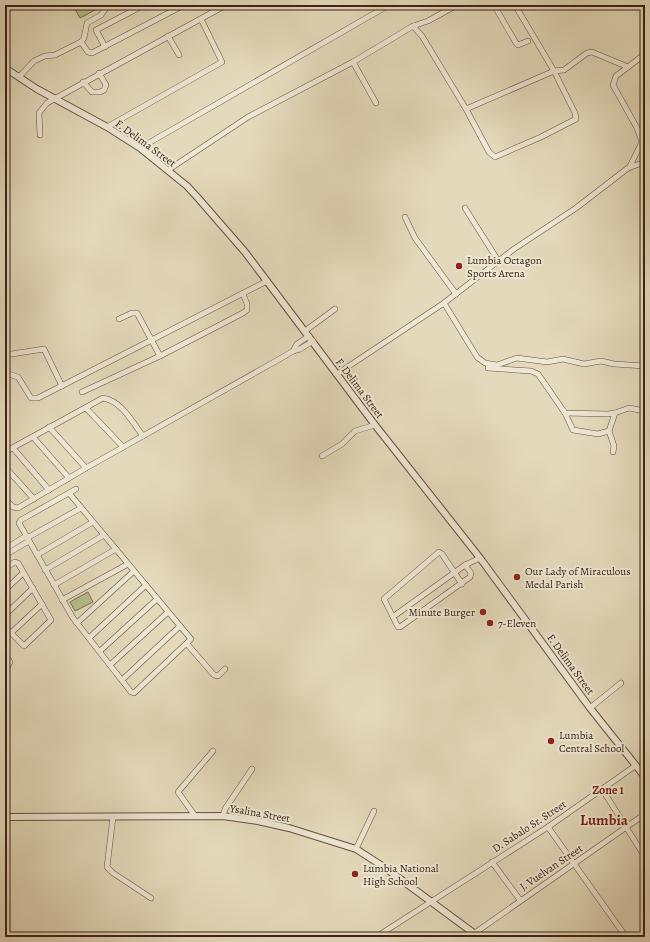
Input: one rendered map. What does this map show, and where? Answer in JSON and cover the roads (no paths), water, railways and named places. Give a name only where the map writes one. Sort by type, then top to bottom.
[{"type":"street","points":[[19,77],[34,61],[45,56],[54,55],[81,42],[84,38],[87,23],[101,15],[108,5]]},
{"type":"street","points":[[105,47],[96,30],[144,5]]},
{"type":"street","points":[[81,42],[90,53],[105,47],[184,5]]},
{"type":"street","points":[[40,135],[39,113],[47,103],[99,73],[226,5]]},
{"type":"street","points":[[140,148],[389,5]]},
{"type":"street","points":[[168,170],[248,117],[352,62],[413,26],[428,21],[457,5]]},
{"type":"street","points":[[494,5],[516,43],[518,45],[528,41]]},
{"type":"street","points":[[413,26],[422,36],[466,109],[491,155],[495,157],[505,154],[576,119],[575,113],[554,71],[515,5]]},
{"type":"street","points":[[107,127],[222,62],[201,19]]},
{"type":"street","points":[[168,36],[179,55]]},
{"type":"street","points":[[466,109],[554,71],[564,70],[592,52],[628,67]]},
{"type":"street","points":[[628,168],[642,142],[637,128],[613,85],[616,76],[645,54]]},
{"type":"street","points":[[352,62],[376,103]]},
{"type":"street","name":"F. Delima Street","points":[[5,68],[107,127],[140,148],[168,170],[198,198],[227,230],[375,425],[480,558],[590,708],[645,777]]},
{"type":"street","points":[[83,82],[92,92],[100,92],[104,90],[106,85],[99,73]]},
{"type":"street","points":[[337,374],[444,303],[526,242],[576,208],[628,168],[645,162]]},
{"type":"street","points":[[465,208],[499,262]]},
{"type":"street","points":[[405,217],[415,238],[456,294]]},
{"type":"street","points":[[5,373],[18,377],[32,399],[38,398],[267,281]]},
{"type":"street","points":[[82,392],[160,356],[247,310],[247,304],[242,294]]},
{"type":"street","points":[[444,303],[476,357],[485,363],[497,365],[517,358],[547,362],[563,359],[584,364],[601,361],[614,364],[645,366]]},
{"type":"street","points":[[305,331],[334,310]]},
{"type":"street","points":[[119,319],[132,313],[137,313],[153,340],[160,356]]},
{"type":"street","points":[[5,499],[13,507],[18,508],[293,351],[297,344],[311,339]]},
{"type":"street","points":[[5,355],[44,349],[62,386]]},
{"type":"street","points":[[488,368],[531,370],[538,374],[565,413],[573,430],[598,434],[609,431]]},
{"type":"street","points":[[5,452],[103,398],[112,400],[124,410],[143,436]]},
{"type":"street","points":[[86,408],[123,447]]},
{"type":"street","points":[[565,413],[615,413],[629,408],[645,410]]},
{"type":"street","points":[[613,452],[614,446],[609,431],[615,413]]},
{"type":"street","points":[[322,456],[342,444],[355,432],[375,425]]},
{"type":"street","points":[[48,427],[86,468]]},
{"type":"street","points":[[33,436],[69,478]]},
{"type":"street","points":[[13,448],[49,490]]},
{"type":"street","points":[[5,467],[34,499]]},
{"type":"street","points":[[69,493],[191,638],[191,641],[134,693],[77,623],[62,600],[20,525],[20,521],[69,493],[76,489]]},
{"type":"street","points":[[5,549],[28,539],[81,508]]},
{"type":"street","points":[[37,555],[93,522]]},
{"type":"street","points":[[45,570],[104,535]]},
{"type":"street","points":[[5,555],[20,543]]},
{"type":"street","points":[[54,585],[116,549]]},
{"type":"street","points":[[462,584],[442,554],[438,553],[384,597],[398,627],[400,627],[462,584],[472,576],[465,565]]},
{"type":"street","points":[[394,616],[465,565],[480,558]]},
{"type":"street","points":[[5,568],[15,562],[18,563],[51,620],[27,644],[21,644],[5,627]]},
{"type":"street","points":[[62,600],[128,564]]},
{"type":"street","points":[[77,623],[134,571]]},
{"type":"street","points":[[5,590],[23,573]]},
{"type":"street","points":[[89,638],[146,585]]},
{"type":"street","points":[[5,615],[32,588]]},
{"type":"street","points":[[100,652],[157,599]]},
{"type":"street","points":[[11,633],[42,604]]},
{"type":"street","points":[[110,665],[168,612]]},
{"type":"street","points":[[122,680],[180,626]]},
{"type":"street","points":[[187,644],[214,675],[218,676],[225,669]]},
{"type":"street","points":[[5,654],[10,662],[5,671]]},
{"type":"street","points":[[590,708],[621,683]]},
{"type":"street","points":[[195,816],[178,792],[213,751]]},
{"type":"street","name":"D. Sabalo Sr. Street","points":[[376,937],[432,903],[492,862],[548,827],[635,766]]},
{"type":"street","points":[[223,816],[225,809],[252,769]]},
{"type":"street","points":[[602,789],[645,857]]},
{"type":"street","points":[[356,849],[374,811]]},
{"type":"street","name":"J. Vuelvan Street","points":[[474,936],[520,900],[575,865],[645,814]]},
{"type":"street","name":"Ysalina Street","points":[[5,817],[223,816],[258,821],[288,828],[356,849],[384,867],[474,936]]},
{"type":"street","points":[[114,817],[107,867],[113,873],[151,898]]},
{"type":"street","points":[[548,827],[626,937]]},
{"type":"street","points":[[492,862],[520,900]]},
{"type":"place","name":"Lumbia Octagon Sports Arena","points":[[459,266]]},
{"type":"place","name":"Our Lady of Miraculous Medal Parish","points":[[517,577]]},
{"type":"place","name":"Minute Burger","points":[[483,612]]},
{"type":"place","name":"7-Eleven","points":[[490,623]]},
{"type":"place","name":"Lumbia Central School","points":[[551,741]]},
{"type":"place","name":"Lumbia National High School","points":[[355,874]]},
{"type":"district","name":"Zone 1","points":[[608,790]]},
{"type":"district","name":"Lumbia","points":[[604,820]]}]
